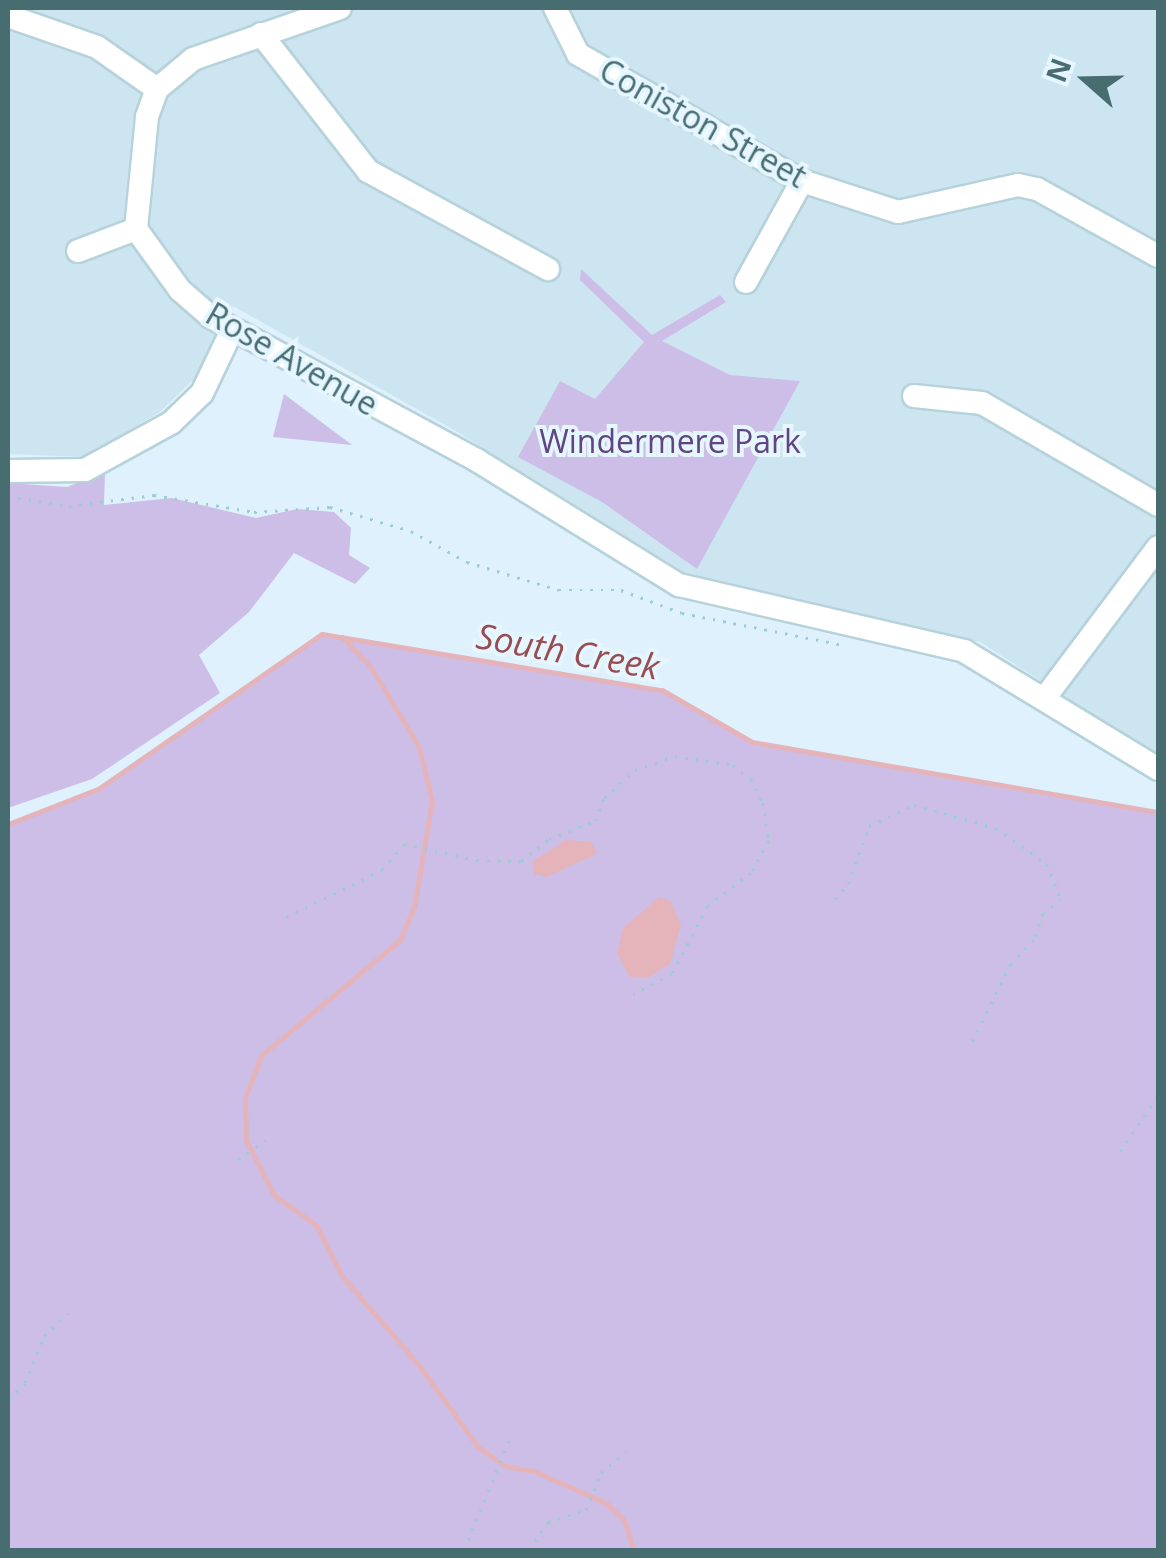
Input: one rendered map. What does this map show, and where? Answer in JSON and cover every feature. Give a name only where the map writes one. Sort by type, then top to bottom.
[{"type":"street","points":[[271,8],[295,23]]},
{"type":"street","points":[[78,251],[136,230],[137,185],[157,88],[193,60],[340,8]]},
{"type":"street","name":"Coniston Street","points":[[555,8],[578,54],[802,181],[898,212],[1018,186],[1037,189],[1158,256]]},
{"type":"street","points":[[8,16],[97,48],[157,88]]},
{"type":"street","points":[[262,34],[368,171],[548,269]]},
{"type":"street","points":[[746,282],[802,181]]},
{"type":"street","name":"Rose Avenue","points":[[136,230],[180,290],[232,330],[478,461],[678,585],[946,644],[1158,769]]},
{"type":"street","points":[[8,471],[85,470],[171,423],[202,392],[232,330]]},
{"type":"street","points":[[914,396],[982,403],[1158,505]]},
{"type":"street","points":[[1044,699],[1158,546]]},
{"type":"path","points":[[8,496],[69,506],[154,495],[254,512],[330,507],[411,531],[467,562],[559,590],[621,590],[682,613],[856,646]]},
{"type":"path","points":[[286,917],[382,870],[404,844],[438,854],[522,861],[549,839],[595,821],[604,798],[635,770],[676,756],[733,765],[751,779],[763,804],[769,841],[751,873],[708,906],[672,974],[633,995]]},
{"type":"path","points":[[835,899],[848,884],[870,826],[914,805],[996,828],[1048,864],[1062,899],[1043,914],[1034,940],[1011,964],[972,1043]]},
{"type":"path","points":[[1120,1151],[1158,1095]]},
{"type":"path","points":[[238,1159],[266,1140]]},
{"type":"path","points":[[8,1399],[26,1383],[44,1336],[70,1312]]},
{"type":"path","points":[[464,1550],[491,1473],[510,1438]]},
{"type":"path","points":[[529,1550],[548,1522],[589,1504],[606,1466],[626,1451]]},
{"type":"shaded area","points":[[8,8],[1158,8],[1158,756],[980,642],[700,582],[454,430],[233,306],[196,377],[160,412],[84,457],[8,454]]},
{"type":"shaded area","points":[[566,840],[592,842],[597,854],[546,877],[534,874],[533,861]]},
{"type":"shaded area","points":[[659,897],[671,901],[681,925],[670,964],[647,978],[630,977],[617,954],[623,928]]},
{"type":"green space","name":"Windermere Park","points":[[581,269],[652,335],[720,295],[726,302],[662,341],[730,375],[800,381],[697,569],[602,502],[518,457],[560,381],[595,399],[644,342],[580,280]]},
{"type":"green space","points":[[284,394],[352,445],[273,437]]},
{"type":"green space","points":[[105,472],[104,505],[172,498],[256,518],[297,509],[334,512],[351,528],[349,555],[370,568],[355,584],[294,553],[249,612],[199,655],[220,693],[92,779],[8,808],[8,483],[67,487]]},
{"type":"green space","points":[[322,634],[662,690],[752,742],[1158,812],[1158,1550],[8,1550],[8,824],[98,789]]},
{"type":"waterway","name":"South Creek","points":[[8,824],[98,789],[322,634],[662,690],[752,742],[1158,812]]},
{"type":"waterway","points":[[342,637],[370,666],[419,747],[432,801],[414,907],[400,940],[261,1056],[245,1098],[246,1140],[274,1195],[316,1225],[342,1276],[418,1364],[478,1447],[505,1466],[534,1471],[606,1503],[624,1520],[634,1550]]}]
